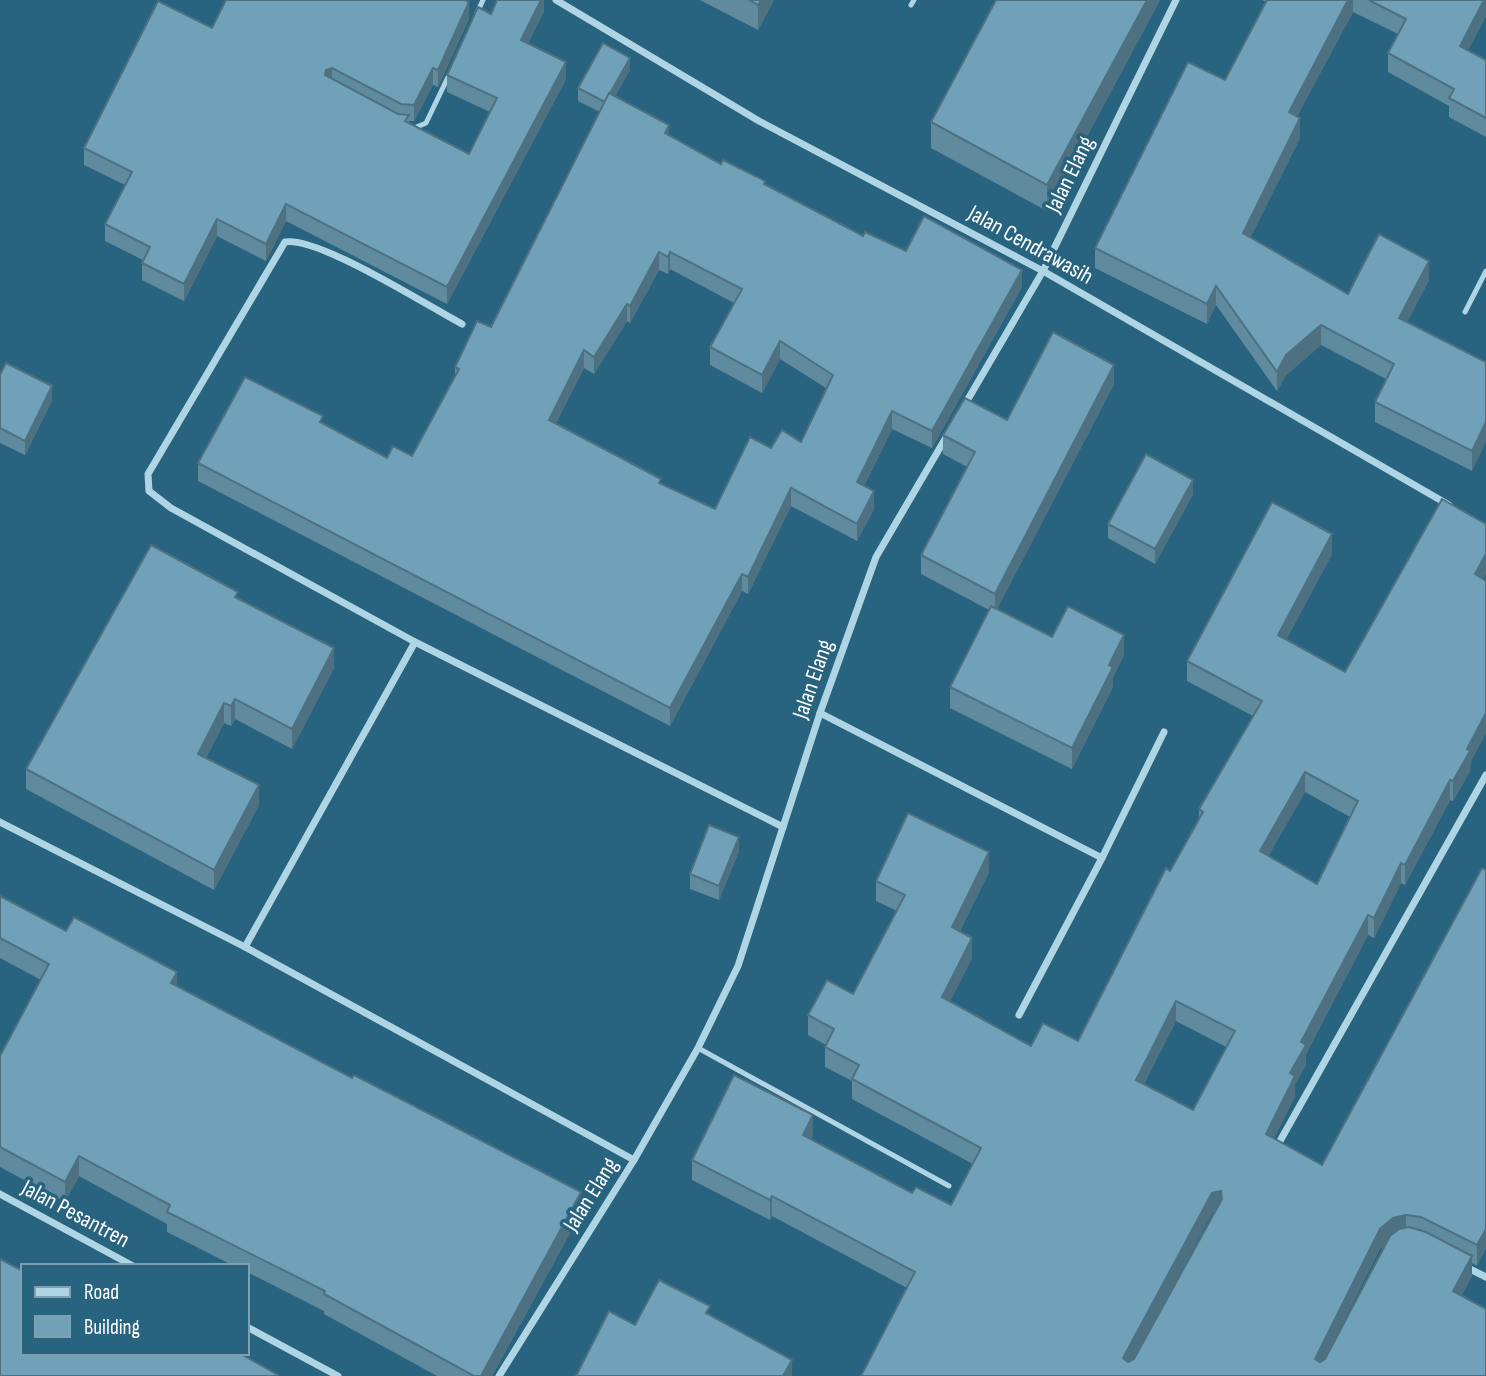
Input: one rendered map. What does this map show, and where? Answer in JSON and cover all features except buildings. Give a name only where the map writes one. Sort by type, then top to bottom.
[{"type":"street","name":"Jalan Cendrawasih","points":[[555,0],[759,121],[1043,271],[1462,512]]},
{"type":"street","name":"Jalan Elang","points":[[960,414],[1043,271],[1176,0]]},
{"type":"street","points":[[462,324],[323,250],[295,241],[285,242],[258,284],[147,481],[149,491],[171,508],[415,642],[783,827]]},
{"type":"street","name":"Jalan Elang","points":[[499,1376],[634,1160],[698,1048],[738,966],[820,713],[876,557],[953,426]]},
{"type":"street","points":[[245,947],[415,642]]},
{"type":"street","points":[[820,713],[1102,858]]},
{"type":"street","points":[[1019,1015],[1102,858],[1164,732]]},
{"type":"street","points":[[1280,1142],[1486,775]]},
{"type":"street","points":[[0,822],[245,947],[634,1160]]},
{"type":"street","name":"Jalan Pesantren","points":[[0,1194],[129,1264]]},
{"type":"street","points":[[1461,1265],[1486,1277]]},
{"type":"street","points":[[248,1328],[338,1376]]},
{"type":"lane","points":[[472,23],[483,0]]},
{"type":"lane","points":[[400,126],[411,129],[426,123],[451,70]]},
{"type":"lane","points":[[1465,312],[1486,271]]},
{"type":"lane","points":[[698,1048],[950,1186]]}]
